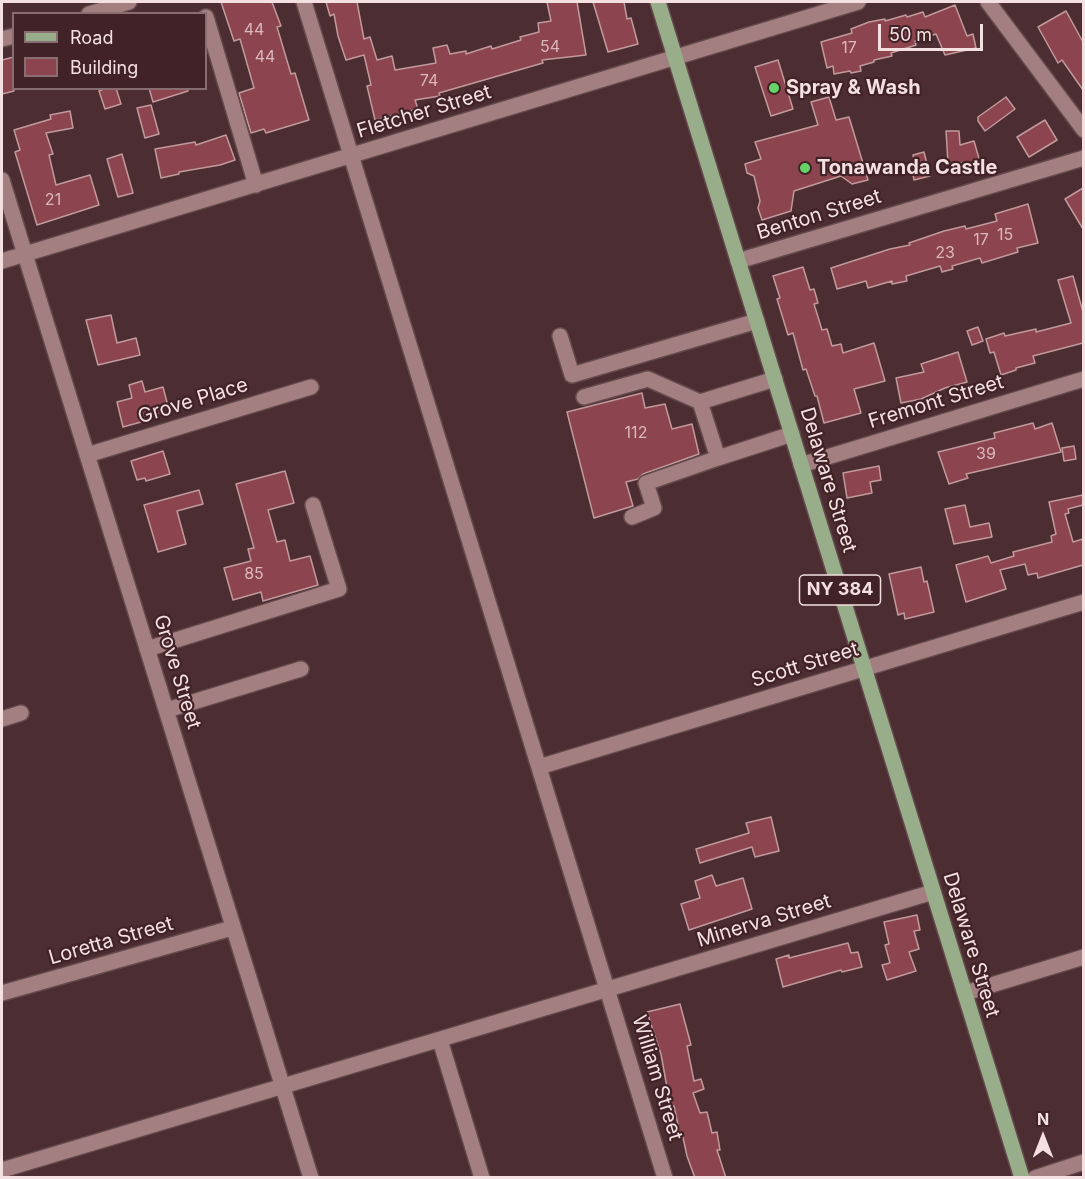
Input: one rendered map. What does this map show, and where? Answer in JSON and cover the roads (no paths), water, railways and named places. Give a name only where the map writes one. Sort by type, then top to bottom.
[{"type":"main road","name":"Delaware Street","points":[[658,2],[1022,1178]]},
{"type":"street","points":[[96,12],[129,2]]},
{"type":"street","name":"William Street","points":[[304,2],[665,1178]]},
{"type":"street","name":"Fletcher Street","points":[[2,261],[858,2]]},
{"type":"street","points":[[988,2],[1083,130]]},
{"type":"street","points":[[207,22],[256,185]]},
{"type":"street","name":"Benton Street","points":[[738,261],[1083,158]]},
{"type":"street","name":"Grove Street","points":[[2,180],[311,1178]]},
{"type":"street","points":[[560,336],[572,375],[757,321]]},
{"type":"street","points":[[584,397],[648,379],[699,402],[775,379]]},
{"type":"street","name":"Fremont Street","points":[[801,465],[1083,379]]},
{"type":"street","name":"Grove Place","points":[[87,455],[311,387]]},
{"type":"street","points":[[699,402],[718,458]]},
{"type":"street","points":[[632,517],[654,508],[646,483],[792,434]]},
{"type":"street","points":[[147,649],[339,589],[313,505]]},
{"type":"street","name":"Scott Street","points":[[539,767],[1083,602]]},
{"type":"street","points":[[166,710],[301,669]]},
{"type":"street","points":[[2,719],[21,713]]},
{"type":"street","name":"Minerva Street","points":[[2,1170],[608,991],[933,892]]},
{"type":"street","name":"Loretta Street","points":[[2,993],[232,928]]},
{"type":"street","points":[[964,993],[1083,957]]},
{"type":"street","points":[[440,1040],[482,1178]]},
{"type":"street","points":[[1035,1178],[1083,1162]]},
{"type":"place","name":"Spray & Wash","points":[[774,88]]},
{"type":"place","name":"Tonawanda Castle","points":[[805,168]]}]
